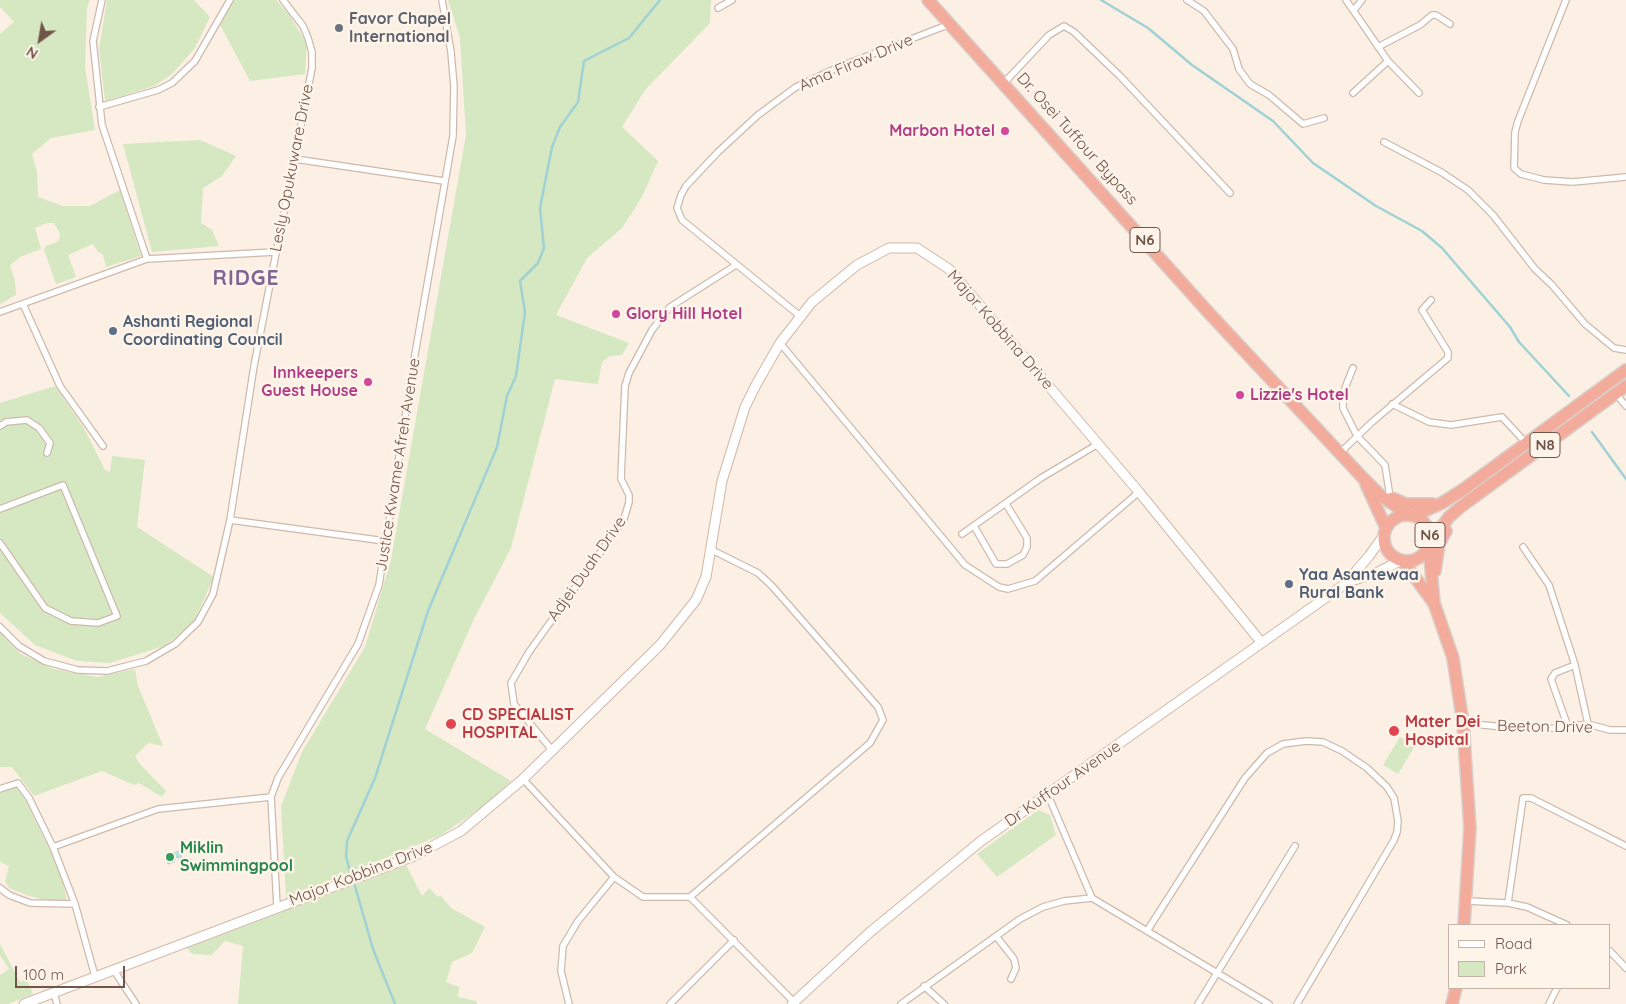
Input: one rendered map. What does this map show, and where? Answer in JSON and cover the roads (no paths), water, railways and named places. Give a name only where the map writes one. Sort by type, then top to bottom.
[{"type":"highway","name":"Dr. Osei Tuffour Bypass","points":[[928,0],[1209,313],[1366,481],[1381,496],[1411,515]]},
{"type":"highway","name":"N8","points":[[1411,515],[1442,503],[1626,370]]},
{"type":"highway","name":"N8","points":[[1429,545],[1449,517],[1463,505],[1626,386]]},
{"type":"highway","name":"Dr. Osei Tuffour Bypass","points":[[1366,481],[1385,531]]},
{"type":"highway","points":[[1366,481],[1390,498],[1406,504],[1442,503]]},
{"type":"highway","points":[[1433,598],[1439,544],[1463,505]]},
{"type":"highway","name":"N6","points":[[1433,598],[1402,561],[1389,554],[1384,542],[1385,531],[1392,520],[1400,516],[1411,515],[1425,523],[1430,536],[1433,598],[1453,658],[1463,723],[1470,828],[1464,924]]},
{"type":"highway","name":"N6","points":[[1402,561],[1419,558],[1429,545]]},
{"type":"highway","points":[[1452,1004],[1456,989]]},
{"type":"street","points":[[102,0],[93,41],[102,125],[148,259]]},
{"type":"street","points":[[99,107],[158,90],[172,83],[194,61],[230,0]]},
{"type":"street","name":"Lesly Opukuware Drive","points":[[0,627],[7,636],[32,654],[59,666],[107,671],[146,661],[163,652],[187,635],[202,617],[213,594],[230,520],[275,252],[312,68],[312,52],[303,26],[283,0]]},
{"type":"street","name":"Justice Kwame Afreh Avenue","points":[[277,906],[271,797],[285,766],[358,644],[379,585],[454,119],[451,52],[442,0]]},
{"type":"street","points":[[718,8],[732,0]]},
{"type":"street","points":[[1187,0],[1204,11],[1233,49],[1239,69],[1250,84],[1269,95],[1304,124],[1324,118]]},
{"type":"street","points":[[1346,0],[1388,61],[1419,93]]},
{"type":"street","points":[[1354,10],[1362,0]]},
{"type":"street","points":[[1566,0],[1518,121],[1515,132],[1514,168],[1521,174],[1544,180],[1588,181],[1626,177]]},
{"type":"street","points":[[1378,47],[1420,25],[1432,16],[1436,15],[1450,24]]},
{"type":"street","name":"Ama Firaw Drive","points":[[800,316],[682,220],[677,208],[686,186],[758,114],[796,87],[839,67],[950,24]]},
{"type":"street","points":[[1004,83],[1049,35],[1064,26],[1084,41],[1127,83],[1230,192]]},
{"type":"street","points":[[1352,94],[1388,61]]},
{"type":"street","points":[[1384,142],[1441,172],[1468,190],[1493,215],[1535,270],[1552,285],[1585,324],[1614,348],[1626,350]]},
{"type":"street","points":[[295,159],[444,181]]},
{"type":"street","name":"Major Kobbina Drive","points":[[24,1004],[277,906],[414,856],[461,831],[523,779],[676,627],[696,600],[702,587],[722,481],[741,419],[751,395],[780,343],[812,302],[834,282],[867,258],[889,248],[917,248],[949,269],[1139,492],[1261,642]]},
{"type":"street","points":[[0,312],[148,259],[275,252]]},
{"type":"street","name":"Adjei Duah Drive","points":[[552,750],[514,704],[511,683],[529,652],[624,519],[629,502],[629,495],[621,479],[625,386],[629,373],[652,330],[670,308],[736,264]]},
{"type":"street","points":[[1340,453],[1392,404],[1448,358],[1448,352],[1422,310],[1431,300]]},
{"type":"street","points":[[24,304],[60,386],[102,446]]},
{"type":"street","points":[[780,343],[965,565],[999,587],[1008,589],[1035,581],[1139,492]]},
{"type":"street","points":[[1353,368],[1342,392],[1343,408],[1357,436],[1384,466],[1390,498]]},
{"type":"street","points":[[1615,393],[1626,406]]},
{"type":"street","points":[[1392,404],[1428,422],[1451,425],[1502,417],[1506,419],[1526,443]]},
{"type":"street","points":[[0,426],[6,422],[27,420],[40,428],[50,443],[47,453]]},
{"type":"street","points":[[962,534],[1041,478],[1098,444]]},
{"type":"street","points":[[0,509],[62,485],[117,616],[98,623],[71,620],[45,608],[0,543]]},
{"type":"street","points":[[974,526],[996,564],[1007,564],[1022,555],[1027,547],[1027,538],[1006,504]]},
{"type":"street","points":[[230,520],[385,541]]},
{"type":"street","points":[[1344,584],[1369,556],[1385,531]]},
{"type":"street","points":[[1523,547],[1549,585],[1575,664],[1588,724]]},
{"type":"street","points":[[523,779],[614,877],[643,897],[690,898],[870,743],[883,720],[878,707],[772,586],[758,573],[710,549]]},
{"type":"street","points":[[1344,584],[1376,573],[1402,561]]},
{"type":"street","name":"Dr Kuffour Avenue","points":[[793,1003],[869,933],[982,842],[1344,584]]},
{"type":"street","points":[[1568,727],[1551,678],[1555,673],[1575,664]]},
{"type":"street","name":"Beeton Drive","points":[[1463,723],[1519,729],[1568,727],[1588,724],[1610,730],[1626,730]]},
{"type":"street","points":[[1147,931],[1245,778],[1268,753],[1282,744],[1306,741],[1323,742],[1342,751],[1367,768],[1388,788],[1394,798],[1398,821],[1397,832],[1297,1004]]},
{"type":"street","points":[[0,789],[13,783],[22,786],[53,847],[75,904],[95,976]]},
{"type":"street","points":[[1048,795],[1092,898],[1268,1004]]},
{"type":"street","points":[[53,847],[165,807],[271,797]]},
{"type":"street","points":[[1508,903],[1523,798],[1531,798],[1626,846]]},
{"type":"street","points":[[1198,1004],[1295,846]]},
{"type":"street","points":[[568,1004],[561,971],[563,946],[578,921],[614,877]]},
{"type":"street","points":[[0,888],[9,895],[30,903],[75,904]]},
{"type":"street","points":[[690,898],[734,940],[793,1003]]},
{"type":"street","points":[[901,1004],[1020,919],[1043,907],[1064,901],[1092,898]]},
{"type":"street","points":[[1466,901],[1508,903],[1537,911],[1565,924]]},
{"type":"street","points":[[996,936],[1014,959],[1016,968],[1011,979]]},
{"type":"street","points":[[670,1004],[734,940]]},
{"type":"street","points":[[1611,952],[1626,968]]},
{"type":"street","points":[[113,969],[136,1004]]},
{"type":"street","points":[[924,986],[944,1004]]},
{"type":"street","points":[[1549,1004],[1556,989]]},
{"type":"street","points":[[54,993],[57,1004]]},
{"type":"water","name":"Miklin Swimmingpool","points":[[180,851],[182,859],[176,857],[174,862],[168,864],[166,855]]},
{"type":"waterway","points":[[350,872],[346,856],[347,841],[375,778],[428,611],[497,447],[507,396],[516,376],[525,312],[520,281],[538,263],[544,248],[540,208],[552,147],[560,127],[578,102],[584,61],[629,38],[660,0]]},
{"type":"waterway","points":[[1101,0],[1148,28],[1192,65],[1273,121],[1313,163],[1376,206],[1422,231],[1442,248],[1510,327],[1519,342],[1569,396]]},
{"type":"waterway","points":[[1592,432],[1626,479]]},
{"type":"waterway","points":[[355,886],[373,949],[395,1004]]},
{"type":"place","name":"Favor Chapel International","points":[[339,28]]},
{"type":"place","name":"Marbon Hotel","points":[[1005,131]]},
{"type":"place","name":"Glory Hill Hotel","points":[[616,314]]},
{"type":"place","name":"Ashanti Regional Coordinating Council","points":[[113,331]]},
{"type":"place","name":"Innkeepers Guest House","points":[[368,382]]},
{"type":"place","name":"Lizzie's Hotel","points":[[1240,395]]},
{"type":"place","name":"Yaa Asantewaa Rural Bank","points":[[1289,584]]},
{"type":"place","name":"CD SPECIALIST HOSPITAL","points":[[451,724]]},
{"type":"place","name":"Mater Dei Hospital","points":[[1394,731]]},
{"type":"place","name":"Miklin Swimmingpool","points":[[170,857]]},
{"type":"district","name":"RIDGE","points":[[246,279]]}]
